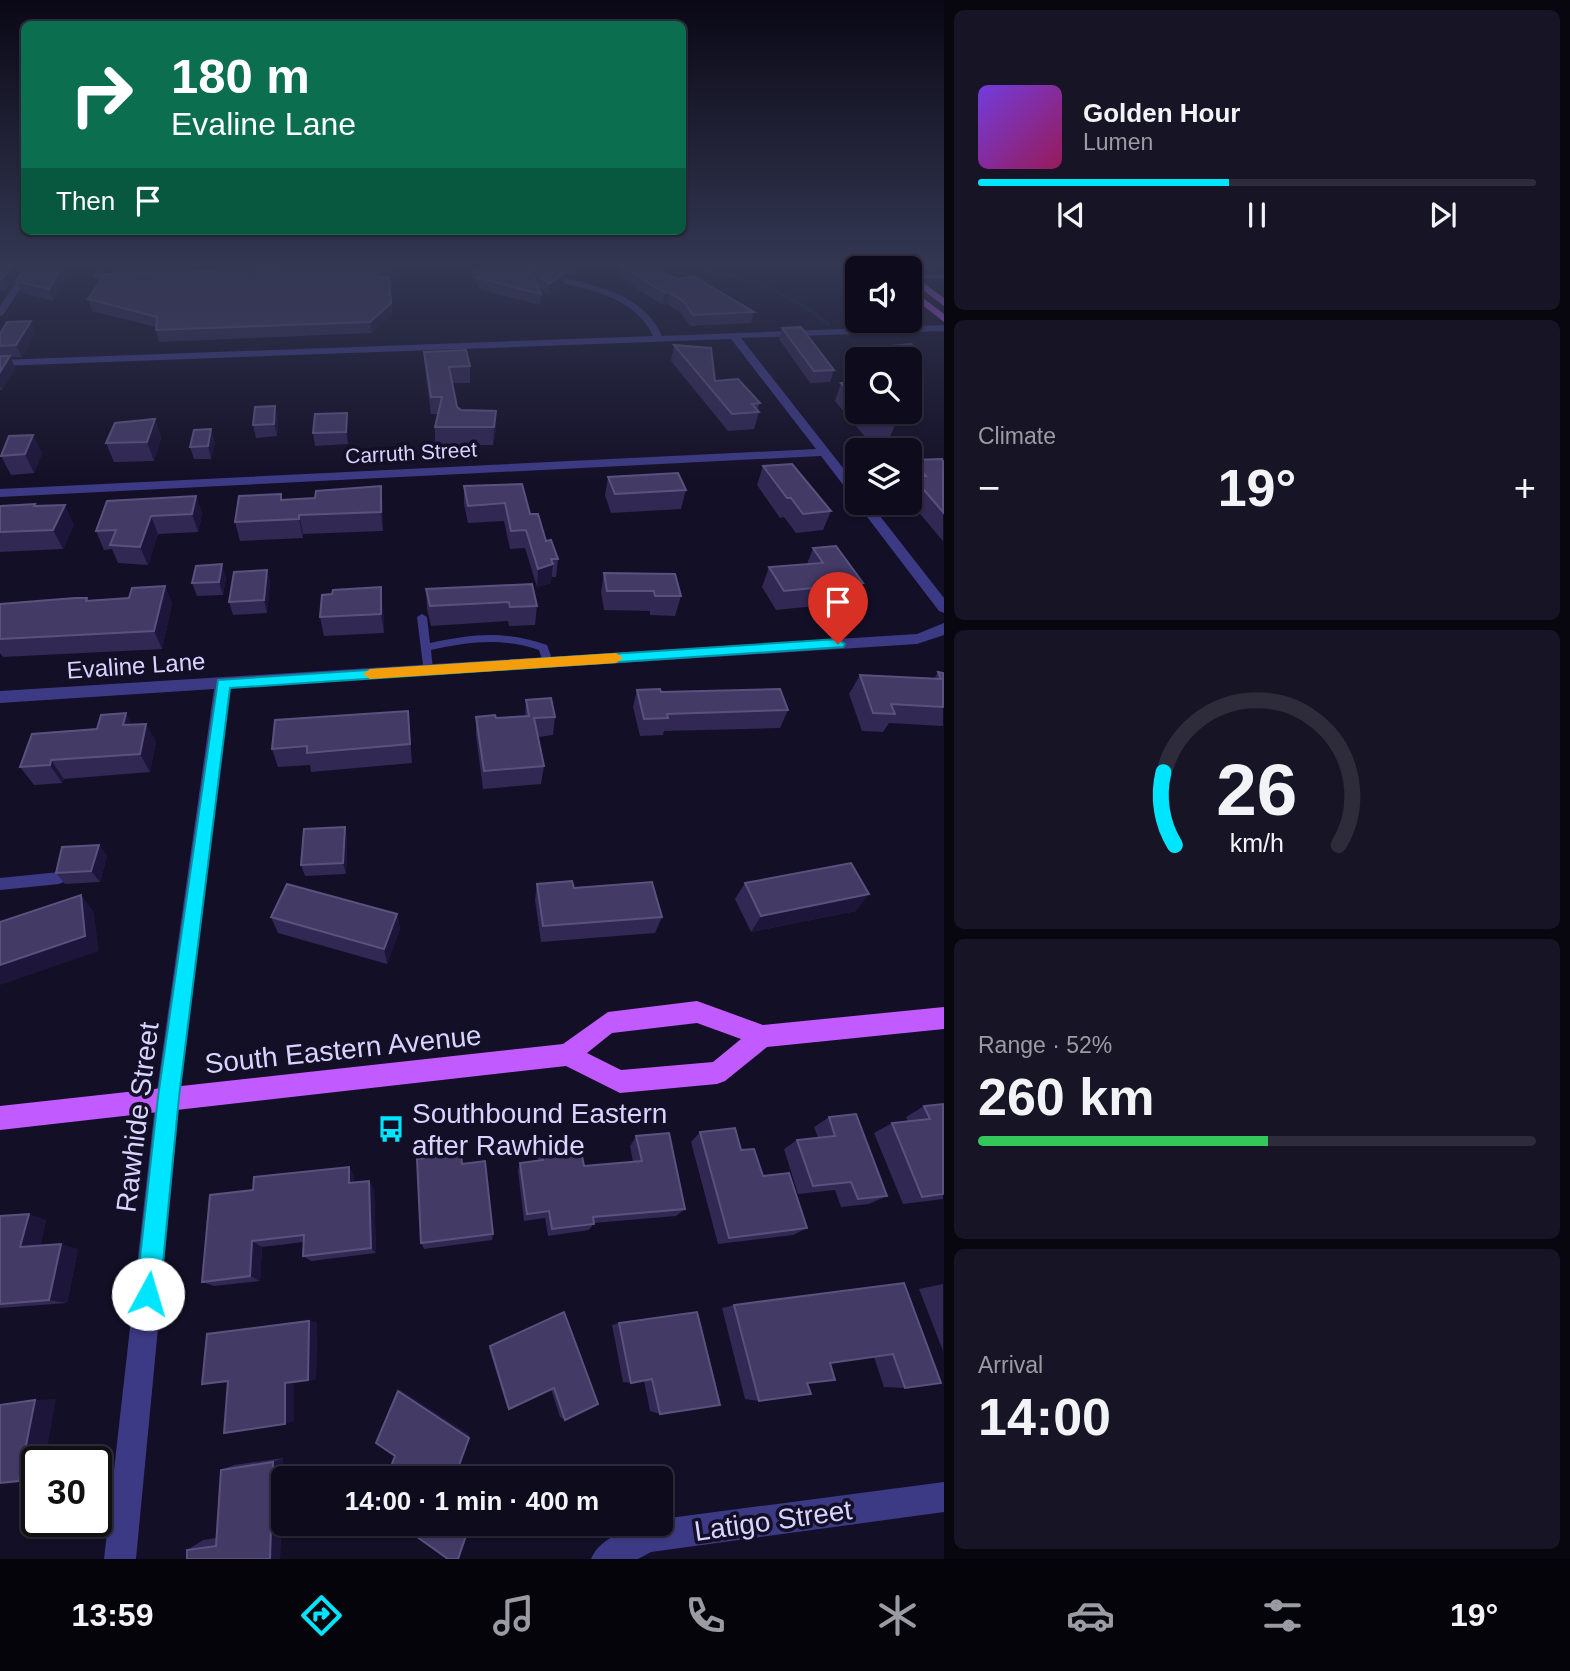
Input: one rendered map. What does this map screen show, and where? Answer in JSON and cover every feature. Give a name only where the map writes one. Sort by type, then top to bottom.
[{"type":"main road","points":[[763,1036],[717,1073],[620,1082],[567,1055],[608,1023],[697,1012],[763,1036],[943,1018]]},
{"type":"main road","name":"South Eastern Avenue","points":[[0,1118],[168,1097],[567,1055]]},
{"type":"street","points":[[0,363],[762,335]]},
{"type":"street","points":[[734,336],[845,480]]},
{"type":"street","name":"Carruth Street","points":[[0,492],[823,452]]},
{"type":"street","points":[[872,515],[943,608]]},
{"type":"street","name":"Evaline Lane","points":[[0,697],[917,639],[935,634],[943,628]]},
{"type":"street","name":"Rawhide Street","points":[[120,1559],[168,1097],[223,683]]},
{"type":"street","name":"Latigo Street","points":[[607,1559],[647,1537],[943,1497]]},
{"type":"lane","points":[[875,335],[887,346]]},
{"type":"lane","points":[[882,347],[911,345]]},
{"type":"lane","points":[[422,617],[428,670]]},
{"type":"lane","points":[[426,648],[478,637],[520,638],[543,648],[548,662]]},
{"type":"lane","points":[[0,884],[59,878]]},
{"type":"building","points":[[0,335],[22,335],[16,345],[0,346]]},
{"type":"building","points":[[787,335],[807,335],[834,370],[814,371]]},
{"type":"building","points":[[674,345],[711,348],[715,381],[738,379],[760,403],[752,404],[759,412],[732,414]]},
{"type":"building","points":[[466,350],[470,366],[449,367],[457,407],[461,410],[496,411],[494,427],[435,427],[442,397],[431,397],[424,352]]},
{"type":"building","points":[[0,356],[10,356],[0,372]]},
{"type":"building","points":[[275,406],[274,424],[253,425],[255,407]]},
{"type":"building","points":[[347,413],[346,432],[313,433],[315,414]]},
{"type":"building","points":[[155,419],[147,442],[106,443],[115,423]]},
{"type":"building","points":[[211,429],[208,446],[190,447],[194,430]]},
{"type":"building","points":[[33,435],[25,454],[1,456],[9,436]]},
{"type":"building","points":[[922,460],[943,461],[943,512],[922,488],[922,476],[926,476],[922,471]]},
{"type":"building","points":[[792,464],[831,511],[803,514],[763,466]]},
{"type":"building","points":[[678,473],[686,490],[615,494],[608,477]]},
{"type":"building","points":[[522,484],[530,514],[538,514],[546,541],[551,540],[558,559],[551,559],[553,564],[538,569],[526,530],[511,531],[505,503],[468,506],[464,486]]},
{"type":"building","points":[[381,486],[381,512],[299,515],[299,519],[235,522],[239,496],[281,494],[281,500],[315,498],[316,491]]},
{"type":"building","points":[[196,496],[192,514],[151,516],[140,547],[110,545],[116,530],[96,531],[107,501]]},
{"type":"building","points":[[35,504],[34,506],[65,505],[53,530],[0,532],[0,506]]},
{"type":"building","points":[[836,546],[863,583],[784,591],[769,567],[823,563],[813,548]]},
{"type":"building","points":[[222,564],[219,582],[192,583],[196,566]]},
{"type":"building","points":[[267,570],[264,600],[229,602],[234,572]]},
{"type":"building","points":[[604,573],[675,574],[681,596],[655,596],[654,591],[607,591]]},
{"type":"building","points":[[532,584],[537,606],[510,607],[509,602],[430,606],[426,589]]},
{"type":"building","points":[[165,586],[154,631],[0,639],[0,604],[75,598],[87,598],[86,601],[129,598],[132,588]]},
{"type":"building","points":[[381,587],[381,614],[320,617],[322,595],[332,594],[333,590]]},
{"type":"building","points":[[938,672],[943,673],[943,707],[891,704],[895,714],[873,713],[860,675],[941,679]]},
{"type":"building","points":[[660,689],[661,692],[780,689],[788,710],[667,714],[668,718],[644,719],[637,690]]},
{"type":"building","points":[[551,698],[555,717],[534,718],[544,766],[484,771],[476,717],[529,716],[526,700]]},
{"type":"building","points":[[408,711],[410,744],[307,753],[307,746],[272,749],[275,720]]},
{"type":"building","points":[[126,713],[123,725],[146,724],[140,754],[51,760],[50,765],[20,767],[32,734],[97,729],[101,715]]},
{"type":"building","points":[[345,827],[343,863],[301,865],[304,829]]},
{"type":"building","points":[[99,845],[91,871],[56,873],[62,847]]},
{"type":"building","points":[[851,863],[869,894],[761,916],[745,883]]},
{"type":"building","points":[[572,881],[574,888],[652,882],[662,917],[543,926],[537,884]]},
{"type":"building","points":[[287,884],[397,914],[384,949],[271,917]]},
{"type":"building","points":[[81,895],[85,936],[0,965],[0,922]]},
{"type":"building","points":[[943,1104],[943,1194],[922,1197],[892,1123],[930,1119],[924,1106]]},
{"type":"building","points":[[856,1114],[887,1196],[858,1199],[851,1182],[813,1186],[797,1140],[835,1136],[829,1117]]},
{"type":"building","points":[[735,1128],[741,1150],[754,1149],[763,1176],[789,1173],[807,1228],[729,1238],[700,1132]]},
{"type":"building","points":[[669,1133],[685,1209],[593,1217],[594,1224],[552,1229],[549,1211],[527,1214],[520,1163],[543,1160],[540,1146],[579,1141],[584,1166],[642,1161],[636,1136]]},
{"type":"building","points":[[461,1154],[462,1164],[485,1161],[493,1234],[421,1243],[417,1159]]},
{"type":"building","points":[[349,1167],[349,1183],[369,1181],[371,1248],[303,1256],[304,1235],[252,1241],[250,1276],[202,1282],[210,1195],[253,1190],[254,1177]]},
{"type":"building","points":[[29,1214],[20,1247],[61,1244],[49,1300],[0,1304],[0,1216]]},
{"type":"building","points":[[904,1283],[941,1383],[905,1388],[893,1354],[830,1363],[835,1380],[807,1383],[811,1394],[759,1401],[734,1305]]},
{"type":"building","points":[[564,1312],[598,1404],[565,1420],[554,1388],[509,1409],[490,1346]]},
{"type":"building","points":[[697,1312],[720,1405],[660,1414],[652,1379],[631,1383],[619,1323]]},
{"type":"building","points":[[309,1321],[308,1380],[285,1383],[285,1424],[224,1433],[228,1381],[202,1384],[207,1334]]},
{"type":"building","points":[[398,1391],[469,1438],[459,1466],[391,1466],[395,1456],[376,1443]]},
{"type":"building","points":[[35,1400],[26,1446],[21,1446],[19,1481],[0,1483],[0,1405]]},
{"type":"building","points":[[273,1462],[270,1559],[187,1559],[187,1550],[216,1546],[221,1470]]},
{"type":"building","points":[[416,1536],[466,1536],[458,1559],[448,1559]]},
{"type":"slow traffic","points":[[370,674],[616,658]]},
{"type":"place","name":"Southbound Eastern after Rawhide","points":[[391,1129]]},
{"type":"route","points":[[148,1294],[168,1097],[223,683],[838,644]]}]
